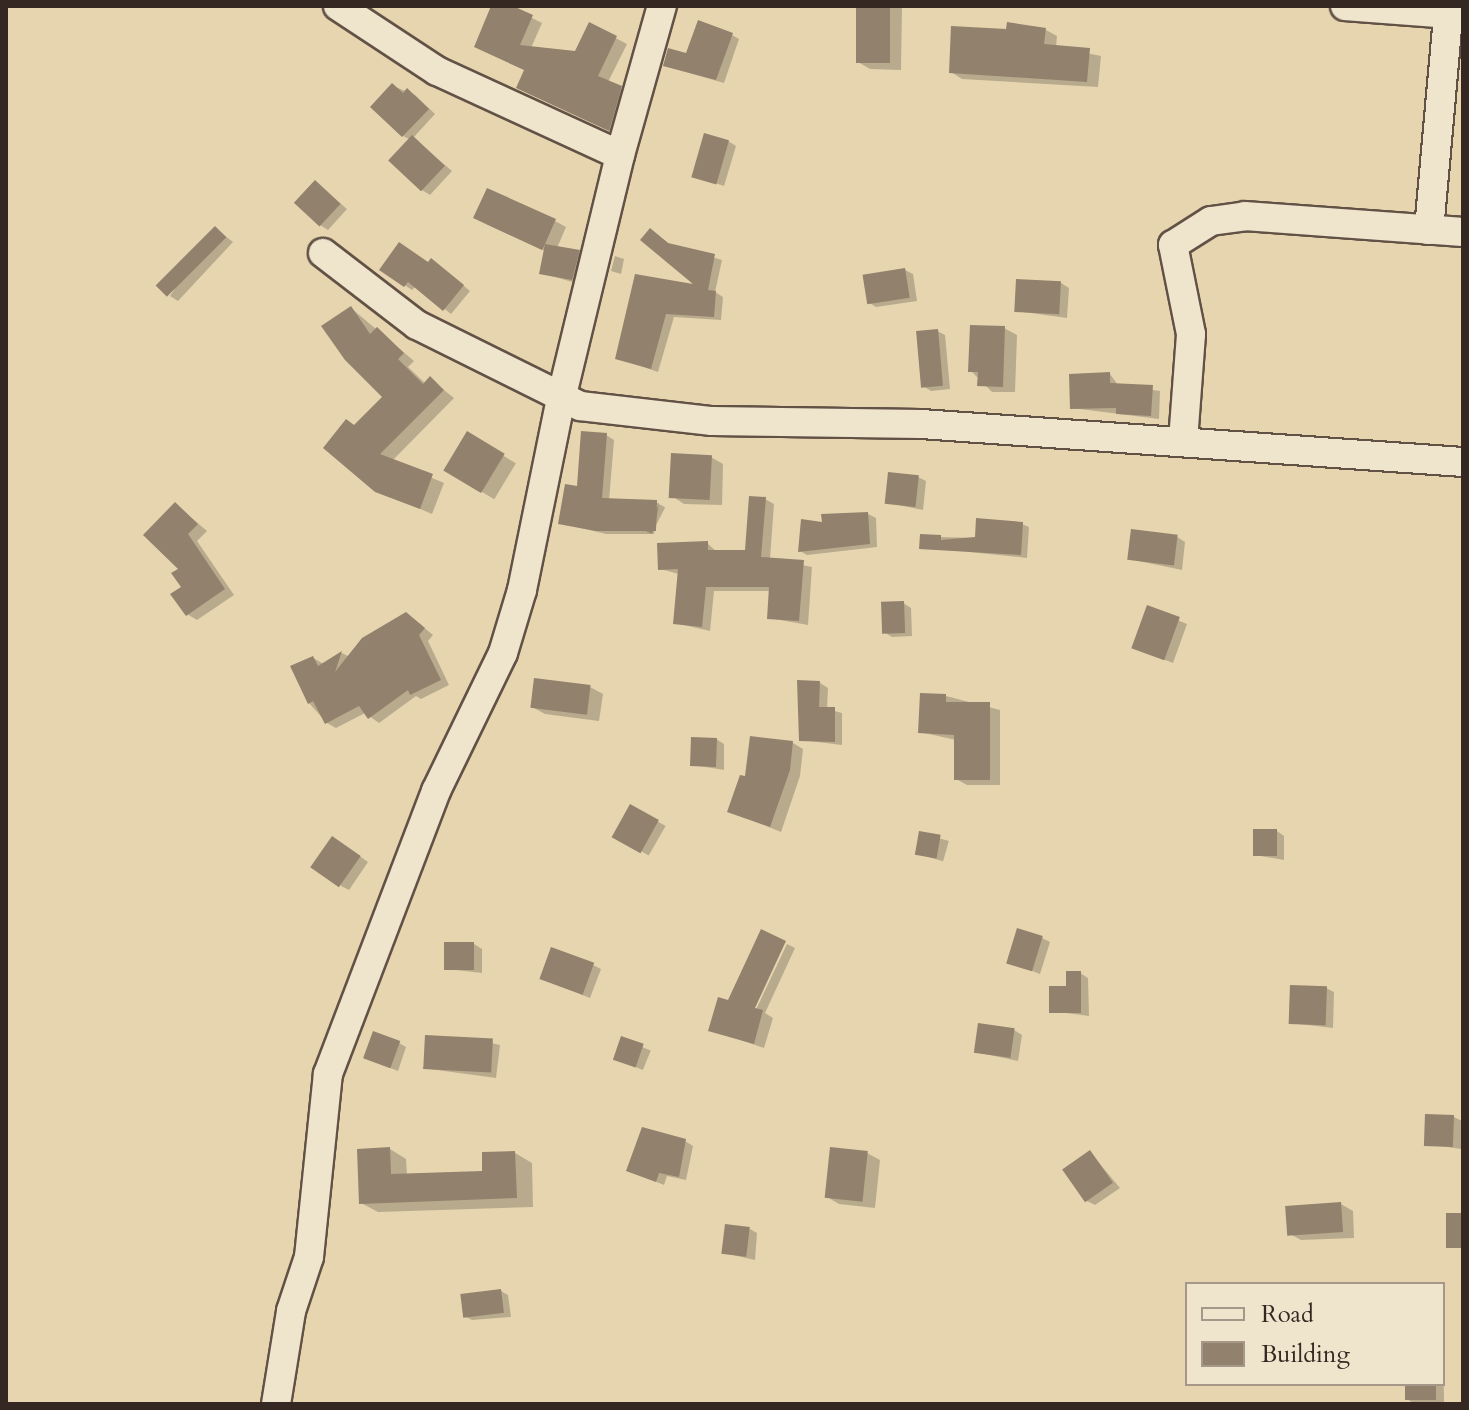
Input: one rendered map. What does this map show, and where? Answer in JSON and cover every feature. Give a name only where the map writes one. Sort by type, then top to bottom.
[{"type":"street","points":[[338,6],[437,71],[620,155]]},
{"type":"street","points":[[276,1404],[291,1311],[309,1257],[328,1074],[436,791],[503,653],[522,590],[561,399],[620,155],[662,6]]},
{"type":"street","points":[[1345,6],[1450,10],[1429,230]]},
{"type":"street","points":[[1183,441],[1191,334],[1173,245],[1211,221],[1245,216],[1463,232]]},
{"type":"street","points":[[323,253],[417,325],[580,406],[712,421],[921,424],[1463,462]]},
{"type":"building","points":[[491,6],[513,6],[533,15],[520,45],[575,51],[589,22],[617,36],[598,76],[622,86],[609,131],[516,88],[524,70],[474,47]]},
{"type":"building","points":[[856,6],[890,6],[890,63],[856,63]]},
{"type":"building","points":[[698,20],[733,33],[716,80],[663,66],[668,48],[686,53]]},
{"type":"building","points":[[1007,22],[1046,28],[1044,44],[1090,48],[1087,82],[949,73],[951,26],[1006,29]]},
{"type":"building","points":[[392,83],[403,93],[407,88],[429,109],[402,137],[370,107]]},
{"type":"building","points":[[704,133],[729,140],[716,184],[691,177]]},
{"type":"building","points":[[412,135],[445,166],[421,191],[388,161]]},
{"type":"building","points":[[315,180],[341,204],[319,227],[294,203]]},
{"type":"building","points":[[487,188],[556,219],[542,250],[473,218]]},
{"type":"building","points":[[215,226],[226,237],[167,297],[156,285]]},
{"type":"building","points":[[650,228],[668,243],[715,254],[708,290],[716,291],[714,317],[666,314],[651,369],[615,359],[635,274],[693,284],[640,240]]},
{"type":"building","points":[[399,242],[428,262],[431,258],[464,285],[443,311],[408,282],[404,287],[379,270]]},
{"type":"building","points":[[545,244],[580,250],[572,280],[539,274]]},
{"type":"building","points":[[905,268],[910,298],[867,304],[863,275]]},
{"type":"building","points":[[1016,279],[1061,281],[1059,314],[1014,312]]},
{"type":"building","points":[[351,306],[370,334],[377,327],[404,353],[398,359],[423,384],[430,376],[444,390],[380,454],[433,474],[420,509],[375,492],[323,448],[346,419],[354,425],[382,397],[345,360],[321,326]]},
{"type":"building","points":[[970,325],[1005,326],[1003,387],[977,386],[978,372],[968,372]]},
{"type":"building","points":[[938,329],[943,386],[921,388],[916,331]]},
{"type":"building","points":[[1110,372],[1110,383],[1153,385],[1151,416],[1116,414],[1116,408],[1070,409],[1069,374]]},
{"type":"building","points":[[467,431],[505,454],[481,493],[443,470]]},
{"type":"building","points":[[581,431],[607,433],[602,498],[657,500],[656,531],[596,531],[558,524],[565,484],[577,486]]},
{"type":"building","points":[[671,453],[712,455],[710,500],[669,498]]},
{"type":"building","points":[[888,472],[919,475],[915,507],[885,504]]},
{"type":"building","points":[[749,496],[766,497],[761,557],[804,560],[799,621],[767,619],[769,587],[706,587],[702,627],[673,624],[678,569],[658,570],[657,543],[708,541],[708,550],[745,550]]},
{"type":"building","points":[[175,502],[198,524],[188,534],[225,589],[186,616],[170,594],[181,587],[171,573],[178,569],[143,535]]},
{"type":"building","points":[[868,512],[870,544],[798,552],[801,519],[822,522],[821,514]]},
{"type":"building","points":[[976,518],[1023,522],[1021,555],[919,549],[920,534],[941,535],[941,540],[975,537]]},
{"type":"building","points":[[1131,529],[1178,535],[1174,565],[1127,560]]},
{"type":"building","points":[[904,601],[905,633],[882,634],[881,602]]},
{"type":"building","points":[[1147,605],[1180,617],[1164,660],[1131,648]]},
{"type":"building","points":[[406,612],[425,628],[419,635],[441,680],[410,695],[408,690],[368,719],[359,706],[325,724],[313,701],[308,704],[290,666],[313,656],[318,666],[342,651],[335,672],[362,638]]},
{"type":"building","points":[[534,678],[591,685],[587,715],[530,708]]},
{"type":"building","points":[[797,680],[820,681],[819,707],[835,707],[835,742],[799,741]]},
{"type":"building","points":[[920,693],[946,694],[946,702],[990,702],[990,780],[954,780],[954,735],[918,733]]},
{"type":"building","points":[[750,736],[793,741],[790,770],[770,827],[727,812],[740,775],[745,776]]},
{"type":"building","points":[[691,737],[717,738],[716,767],[690,766]]},
{"type":"building","points":[[630,804],[659,820],[640,853],[612,837]]},
{"type":"building","points":[[1253,829],[1277,829],[1277,856],[1253,856]]},
{"type":"building","points":[[919,831],[941,835],[936,858],[915,855]]},
{"type":"building","points":[[332,836],[361,856],[339,887],[310,867]]},
{"type":"building","points":[[1017,928],[1043,936],[1032,971],[1006,963]]},
{"type":"building","points":[[761,929],[786,941],[755,1008],[763,1010],[754,1044],[708,1031],[718,997],[728,1000]]},
{"type":"building","points":[[444,942],[474,942],[474,970],[444,970]]},
{"type":"building","points":[[551,947],[594,963],[583,995],[539,979]]},
{"type":"building","points":[[1066,971],[1081,971],[1081,1013],[1049,1013],[1049,986],[1066,986]]},
{"type":"building","points":[[1290,985],[1327,986],[1326,1025],[1289,1024]]},
{"type":"building","points":[[978,1023],[1015,1028],[1010,1058],[974,1053]]},
{"type":"building","points":[[373,1031],[400,1041],[390,1068],[363,1058]]},
{"type":"building","points":[[425,1035],[493,1039],[491,1073],[423,1069]]},
{"type":"building","points":[[621,1036],[644,1044],[636,1067],[613,1060]]},
{"type":"building","points":[[1425,1114],[1454,1115],[1453,1147],[1424,1146]]},
{"type":"building","points":[[642,1127],[686,1139],[679,1177],[659,1173],[656,1182],[626,1171]]},
{"type":"building","points":[[390,1147],[391,1174],[482,1171],[482,1152],[515,1151],[517,1198],[359,1204],[357,1149]]},
{"type":"building","points":[[830,1147],[868,1151],[862,1202],[825,1198]]},
{"type":"building","points":[[1090,1150],[1113,1183],[1085,1202],[1062,1170]]},
{"type":"building","points":[[1341,1202],[1343,1232],[1287,1236],[1285,1206]]},
{"type":"building","points":[[1446,1213],[1463,1213],[1463,1248],[1446,1248]]},
{"type":"building","points":[[725,1224],[750,1227],[746,1257],[721,1254]]},
{"type":"building","points":[[501,1289],[504,1313],[463,1318],[460,1294]]},
{"type":"building","points":[[1405,1386],[1436,1386],[1436,1400],[1405,1400]]}]
